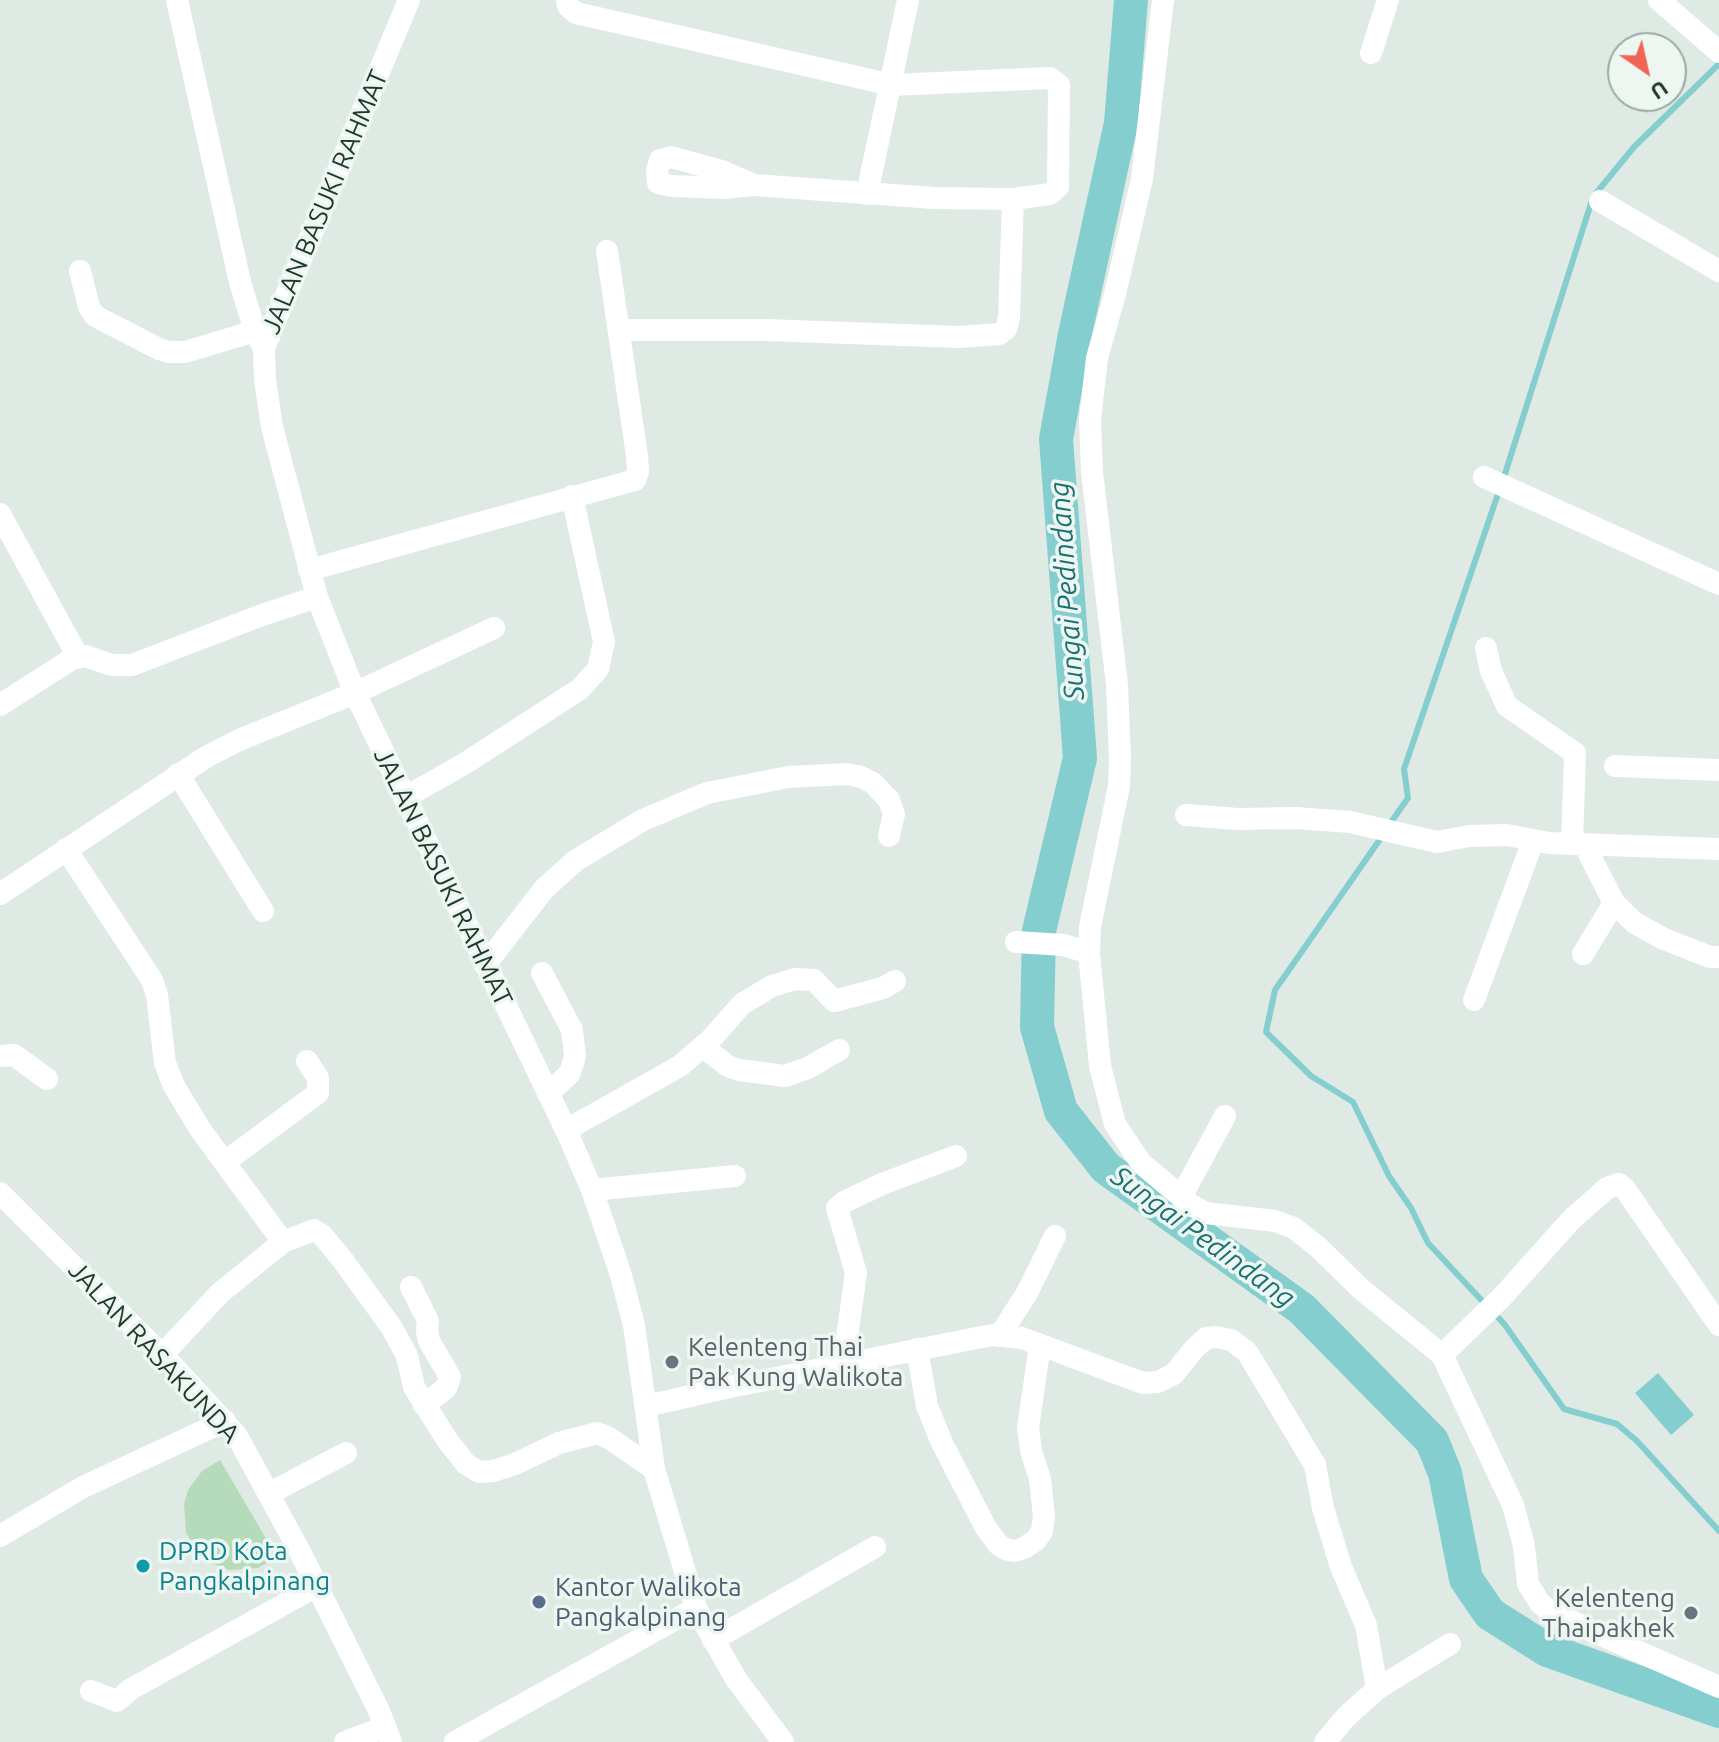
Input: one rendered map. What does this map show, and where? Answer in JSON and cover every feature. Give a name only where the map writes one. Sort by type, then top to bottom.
[{"type":"street","points":[[80,271],[89,307],[95,316],[159,349],[185,352],[260,340],[222,209],[177,0]]},
{"type":"street","name":"JALAN BASUKI RAHMAT","points":[[409,0],[260,340],[272,427],[317,597],[355,693],[592,1190],[634,1325],[654,1469],[696,1608],[751,1702],[783,1742]]},
{"type":"street","points":[[567,0],[568,6],[576,13],[892,85],[1050,78],[1057,81],[1060,90],[1058,187],[1050,194],[1013,199],[867,194],[754,185]]},
{"type":"street","points":[[867,194],[908,0]]},
{"type":"street","points":[[1163,0],[1142,179],[1097,358],[1090,409],[1092,472],[1117,685],[1120,759],[1119,786],[1090,927],[1089,953],[1100,1066],[1115,1124],[1141,1163],[1181,1197],[1206,1213],[1275,1221],[1294,1228],[1361,1289],[1442,1355],[1513,1505],[1524,1546],[1528,1584],[1540,1603],[1584,1627],[1719,1687]]},
{"type":"street","points":[[1371,53],[1388,0]]},
{"type":"street","points":[[1659,0],[1718,50]]},
{"type":"street","points":[[619,330],[766,330],[959,337],[999,334],[1006,329],[1009,318],[1013,199]]},
{"type":"street","points":[[1600,201],[1719,271]]},
{"type":"street","points":[[309,570],[631,482],[638,476],[607,251]]},
{"type":"street","points":[[1484,477],[1719,584]]},
{"type":"street","points":[[404,798],[464,764],[580,689],[598,669],[604,642],[572,496]]},
{"type":"street","points":[[0,514],[78,657]]},
{"type":"street","points":[[0,705],[42,676],[78,657],[85,656],[112,665],[132,665],[317,597]]},
{"type":"street","points":[[0,894],[178,774],[239,740],[355,693],[494,628]]},
{"type":"street","points":[[1486,648],[1491,671],[1507,706],[1575,753],[1578,844],[1614,903],[1635,923],[1664,939],[1710,957],[1719,957]]},
{"type":"street","points":[[1615,766],[1719,770]]},
{"type":"street","points":[[178,774],[263,911]]},
{"type":"street","points":[[485,965],[544,889],[575,861],[643,820],[707,793],[788,777],[847,774],[861,777],[873,783],[889,800],[894,814],[889,836]]},
{"type":"street","points":[[1186,815],[1337,821],[1437,842],[1469,836],[1507,835],[1533,841],[1578,844],[1719,849]]},
{"type":"street","points":[[1474,1000],[1533,841]]},
{"type":"street","points":[[66,849],[152,980],[157,995],[163,1052],[183,1103],[283,1242]]},
{"type":"street","points":[[1583,954],[1614,903]]},
{"type":"street","points":[[1016,942],[1064,945],[1089,953]]},
{"type":"street","points":[[542,973],[572,1030],[575,1056],[570,1073],[548,1094]]},
{"type":"street","points":[[566,1130],[656,1081],[703,1047],[742,1004],[772,986],[795,979],[814,980],[834,1001],[883,988],[895,981]]},
{"type":"street","points":[[703,1047],[728,1066],[739,1070],[785,1076],[808,1068],[839,1050]]},
{"type":"street","points":[[0,1056],[14,1055],[47,1079]]},
{"type":"street","points":[[225,1162],[315,1097],[320,1086],[307,1061]]},
{"type":"street","points":[[1181,1197],[1225,1116]]},
{"type":"street","points":[[843,1366],[856,1273],[837,1208],[882,1184],[956,1156]]},
{"type":"street","points":[[592,1190],[735,1176]]},
{"type":"street","points":[[1442,1355],[1502,1297],[1571,1220],[1607,1188],[1619,1184],[1719,1325]]},
{"type":"street","name":"JALAN RASAKUNDA","points":[[0,1193],[162,1355],[237,1436],[270,1493],[388,1734]]},
{"type":"street","points":[[162,1355],[220,1293],[283,1242],[311,1230],[322,1235],[373,1299],[405,1350],[411,1380],[424,1405],[466,1464],[479,1472],[515,1464],[559,1443],[591,1433],[609,1438],[654,1469]]},
{"type":"street","points":[[1000,1335],[1027,1293],[1055,1236]]},
{"type":"street","points":[[411,1287],[428,1321],[429,1341],[450,1377],[446,1388],[424,1405]]},
{"type":"street","points":[[646,1406],[975,1337],[1000,1335],[1022,1338],[1144,1383],[1158,1382],[1174,1374],[1206,1338],[1224,1338],[1246,1351],[1315,1465],[1323,1508],[1341,1567],[1366,1625],[1377,1689]]},
{"type":"street","points":[[917,1349],[927,1406],[942,1443],[986,1528],[998,1544],[1014,1551],[1036,1540],[1042,1531],[1044,1516],[1040,1479],[1028,1428],[1040,1345]]},
{"type":"street","points":[[0,1536],[83,1487],[225,1421]]},
{"type":"street","points":[[270,1493],[346,1453]]},
{"type":"street","points":[[713,1640],[875,1547]]},
{"type":"street","points":[[91,1691],[115,1708],[131,1689],[317,1586]]},
{"type":"street","points":[[455,1742],[696,1608]]},
{"type":"street","points":[[1325,1742],[1346,1717],[1377,1689],[1450,1644]]},
{"type":"street","points":[[345,1742],[388,1734]]},
{"type":"green space","points":[[220,1460],[277,1557],[258,1568],[229,1570],[211,1563],[201,1556],[186,1533],[184,1504],[188,1490],[202,1471]]},
{"type":"water","points":[[1658,1373],[1694,1415],[1671,1435],[1635,1393]]},
{"type":"waterway","name":"Sungai Pedindang","points":[[1131,0],[1121,123],[1075,334],[1056,439],[1080,758],[1039,931],[1037,1027],[1061,1111],[1106,1168],[1302,1309],[1432,1441],[1445,1473],[1466,1579],[1490,1614],[1547,1650],[1719,1711]]},
{"type":"waterway","points":[[1503,480],[1593,197],[1634,147],[1719,64]]},
{"type":"waterway","points":[[1389,825],[1408,798],[1404,769],[1499,491]]},
{"type":"waterway","points":[[1383,835],[1275,990],[1266,1032],[1311,1076],[1353,1102],[1389,1176],[1411,1208],[1428,1243],[1486,1305]]},
{"type":"waterway","points":[[1494,1313],[1564,1409],[1617,1424],[1637,1441],[1719,1531]]},
{"type":"place","name":"Kelenteng Thai Pak Kung Walikota","points":[[672,1362]]},
{"type":"place","name":"DPRD Kota Pangkalpinang","points":[[143,1566]]},
{"type":"place","name":"Kantor Walikota Pangkalpinang","points":[[539,1602]]},
{"type":"place","name":"Kelenteng Thaipakhek","points":[[1691,1613]]}]
